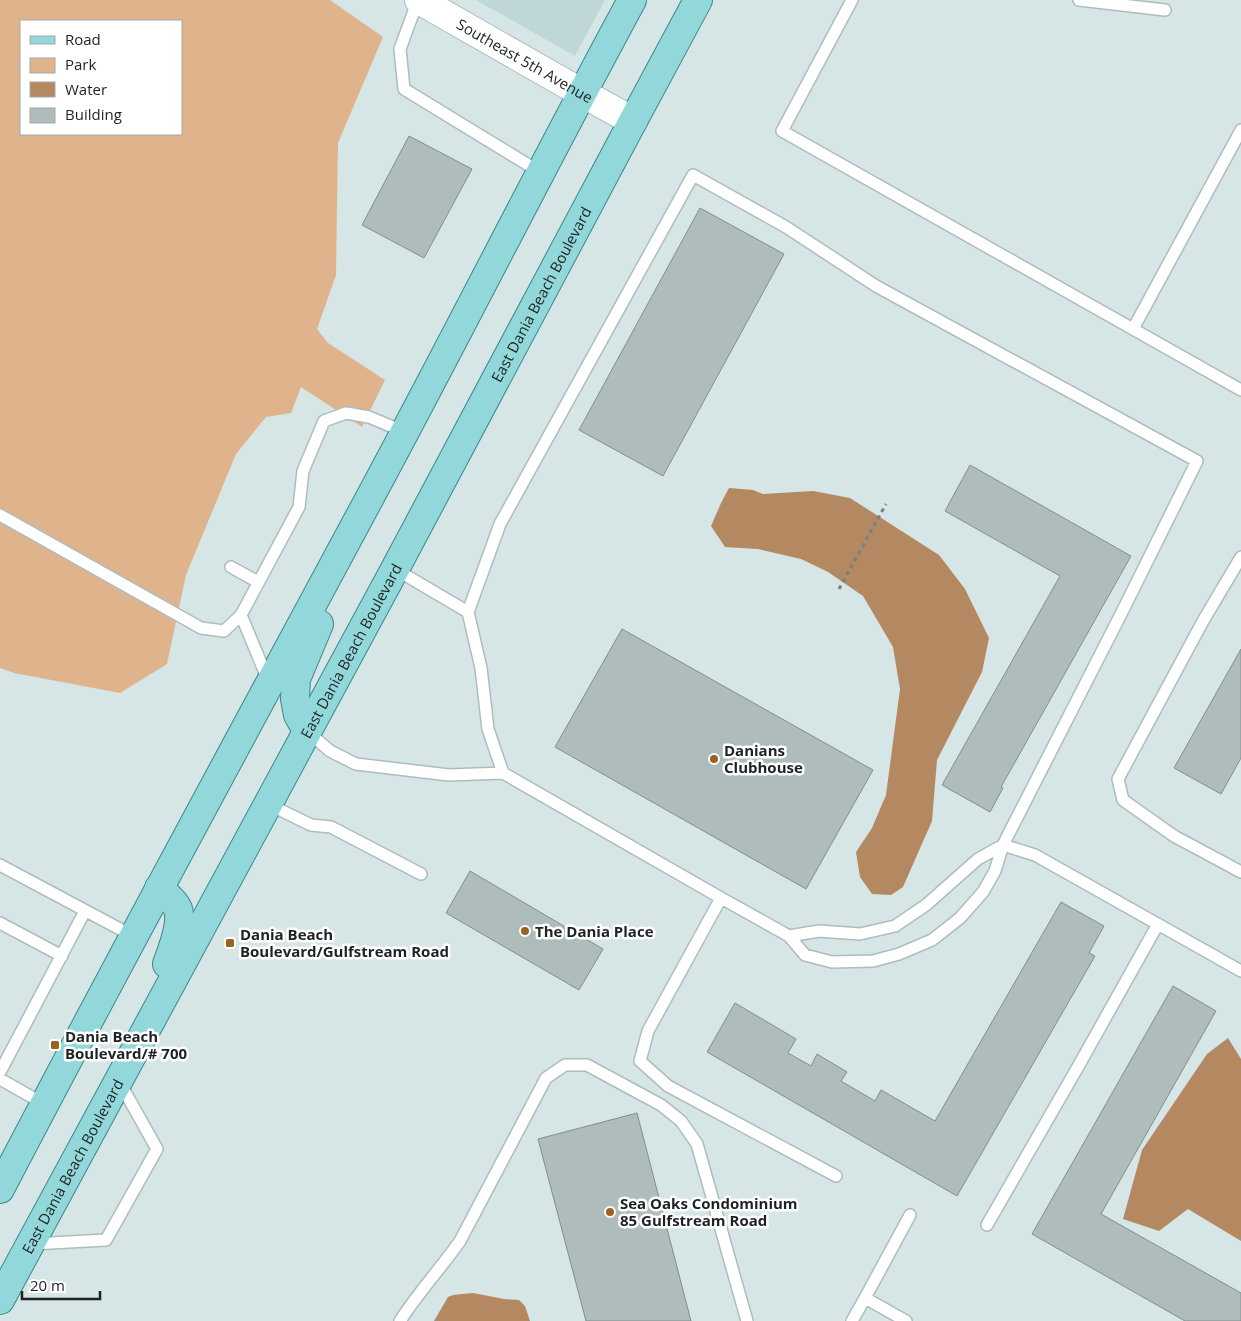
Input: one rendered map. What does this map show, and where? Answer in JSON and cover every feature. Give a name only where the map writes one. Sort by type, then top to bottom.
[{"type":"main road","points":[[0,1189],[133,936],[384,471],[632,0]]},
{"type":"main road","name":"East Dania Beach Boulevard","points":[[0,1300],[396,569],[698,0]]},
{"type":"main road","points":[[307,731],[298,714],[295,699],[296,679],[384,471]]},
{"type":"main road","points":[[148,1025],[179,928],[178,910],[173,901],[159,888]]},
{"type":"street","name":"Southeast 5th Avenue","points":[[419,0],[633,121]]},
{"type":"lane","points":[[419,0],[400,49],[404,89],[540,172]]},
{"type":"lane","points":[[852,0],[782,131],[1241,390]]},
{"type":"lane","points":[[1079,0],[1165,10]]},
{"type":"lane","points":[[1133,329],[1241,130]]},
{"type":"lane","points":[[307,731],[330,751],[356,764],[449,775],[503,773],[789,936],[805,955],[832,962],[873,961],[899,954],[932,940],[960,918],[987,885],[995,871],[1003,845],[1197,461],[876,286],[786,227],[692,175],[500,524],[468,612],[481,668],[488,729],[503,773]]},
{"type":"lane","points":[[0,515],[201,628],[224,631],[241,615],[299,507],[303,471],[324,421],[346,413],[369,417],[404,432]]},
{"type":"lane","points":[[1241,557],[1203,620],[1118,779],[1123,800],[1174,836],[1241,872]]},
{"type":"lane","points":[[231,567],[258,582]]},
{"type":"lane","points":[[396,569],[468,612]]},
{"type":"lane","points":[[241,615],[269,684]]},
{"type":"lane","points":[[268,804],[311,825],[331,827],[421,874]]},
{"type":"lane","points":[[789,936],[819,931],[860,934],[895,926],[926,905],[978,859],[1003,845],[1036,855],[1241,971]]},
{"type":"lane","points":[[0,865],[133,936]]},
{"type":"lane","points":[[721,898],[648,1031],[640,1060],[668,1086],[836,1176]]},
{"type":"lane","points":[[0,1072],[85,911]]},
{"type":"lane","points":[[0,923],[62,956]]},
{"type":"lane","points":[[987,1225],[1158,924]]},
{"type":"lane","points":[[400,1321],[413,1300],[460,1241],[546,1078],[565,1065],[587,1064],[661,1105],[681,1121],[697,1144],[747,1321]]},
{"type":"lane","points":[[0,1079],[44,1104]]},
{"type":"lane","points":[[30,1244],[106,1240],[157,1149],[119,1081]]},
{"type":"lane","points":[[852,1321],[910,1215]]},
{"type":"lane","points":[[865,1298],[906,1321]]},
{"type":"path","points":[[839,589],[886,504]]},
{"type":"shaded area","points":[[476,0],[605,0],[575,56]]},
{"type":"green space","points":[[0,0],[330,0],[383,37],[338,143],[336,275],[317,329],[328,343],[385,380],[362,427],[301,387],[291,413],[266,417],[236,454],[186,575],[167,664],[120,693],[14,673],[0,668]]},
{"type":"water","points":[[729,488],[753,490],[763,494],[813,491],[850,498],[939,555],[965,589],[989,638],[982,672],[937,760],[932,821],[903,887],[891,895],[872,894],[860,877],[856,852],[872,828],[886,795],[900,689],[893,647],[863,596],[828,572],[801,559],[758,549],[725,547],[711,526]]},
{"type":"water","points":[[1228,1038],[1241,1059],[1241,1241],[1188,1209],[1159,1231],[1123,1219],[1142,1150],[1207,1054]]},
{"type":"water","points":[[473,1293],[519,1300],[525,1306],[530,1321],[434,1321],[448,1297]]},
{"type":"building","points":[[409,136],[472,169],[424,258],[362,225]]},
{"type":"building","points":[[700,208],[784,254],[663,476],[579,430]]},
{"type":"building","points":[[970,465],[1131,556],[1001,787],[1003,788],[990,812],[942,785],[1060,576],[945,511]]},
{"type":"building","name":"Danians Clubhouse","points":[[622,629],[873,770],[806,889],[555,747]]},
{"type":"building","points":[[1241,649],[1241,758],[1221,794],[1174,768]]},
{"type":"building","name":"The Dania Place","points":[[470,871],[603,949],[579,990],[446,913]]},
{"type":"building","points":[[1061,902],[1104,926],[1089,953],[1095,956],[957,1196],[707,1052],[735,1003],[796,1039],[788,1053],[811,1066],[817,1054],[847,1072],[841,1081],[875,1101],[881,1090],[935,1121]]},
{"type":"building","points":[[1173,986],[1216,1011],[1101,1214],[1241,1293],[1241,1321],[1185,1321],[1032,1234]]},
{"type":"building","name":"Sea Oaks Condominium 85 Gulfstream Road","points":[[637,1113],[691,1321],[586,1321],[538,1139]]},
{"type":"place","name":"Danians Clubhouse","points":[[714,759]]},
{"type":"place","name":"The Dania Place","points":[[525,931]]},
{"type":"place","name":"Dania Beach Boulevard/Gulfstream Road","points":[[230,943]]},
{"type":"place","name":"Dania Beach Boulevard/# 700","points":[[55,1045]]},
{"type":"place","name":"Sea Oaks Condominium 85 Gulfstream Road","points":[[610,1212]]}]
